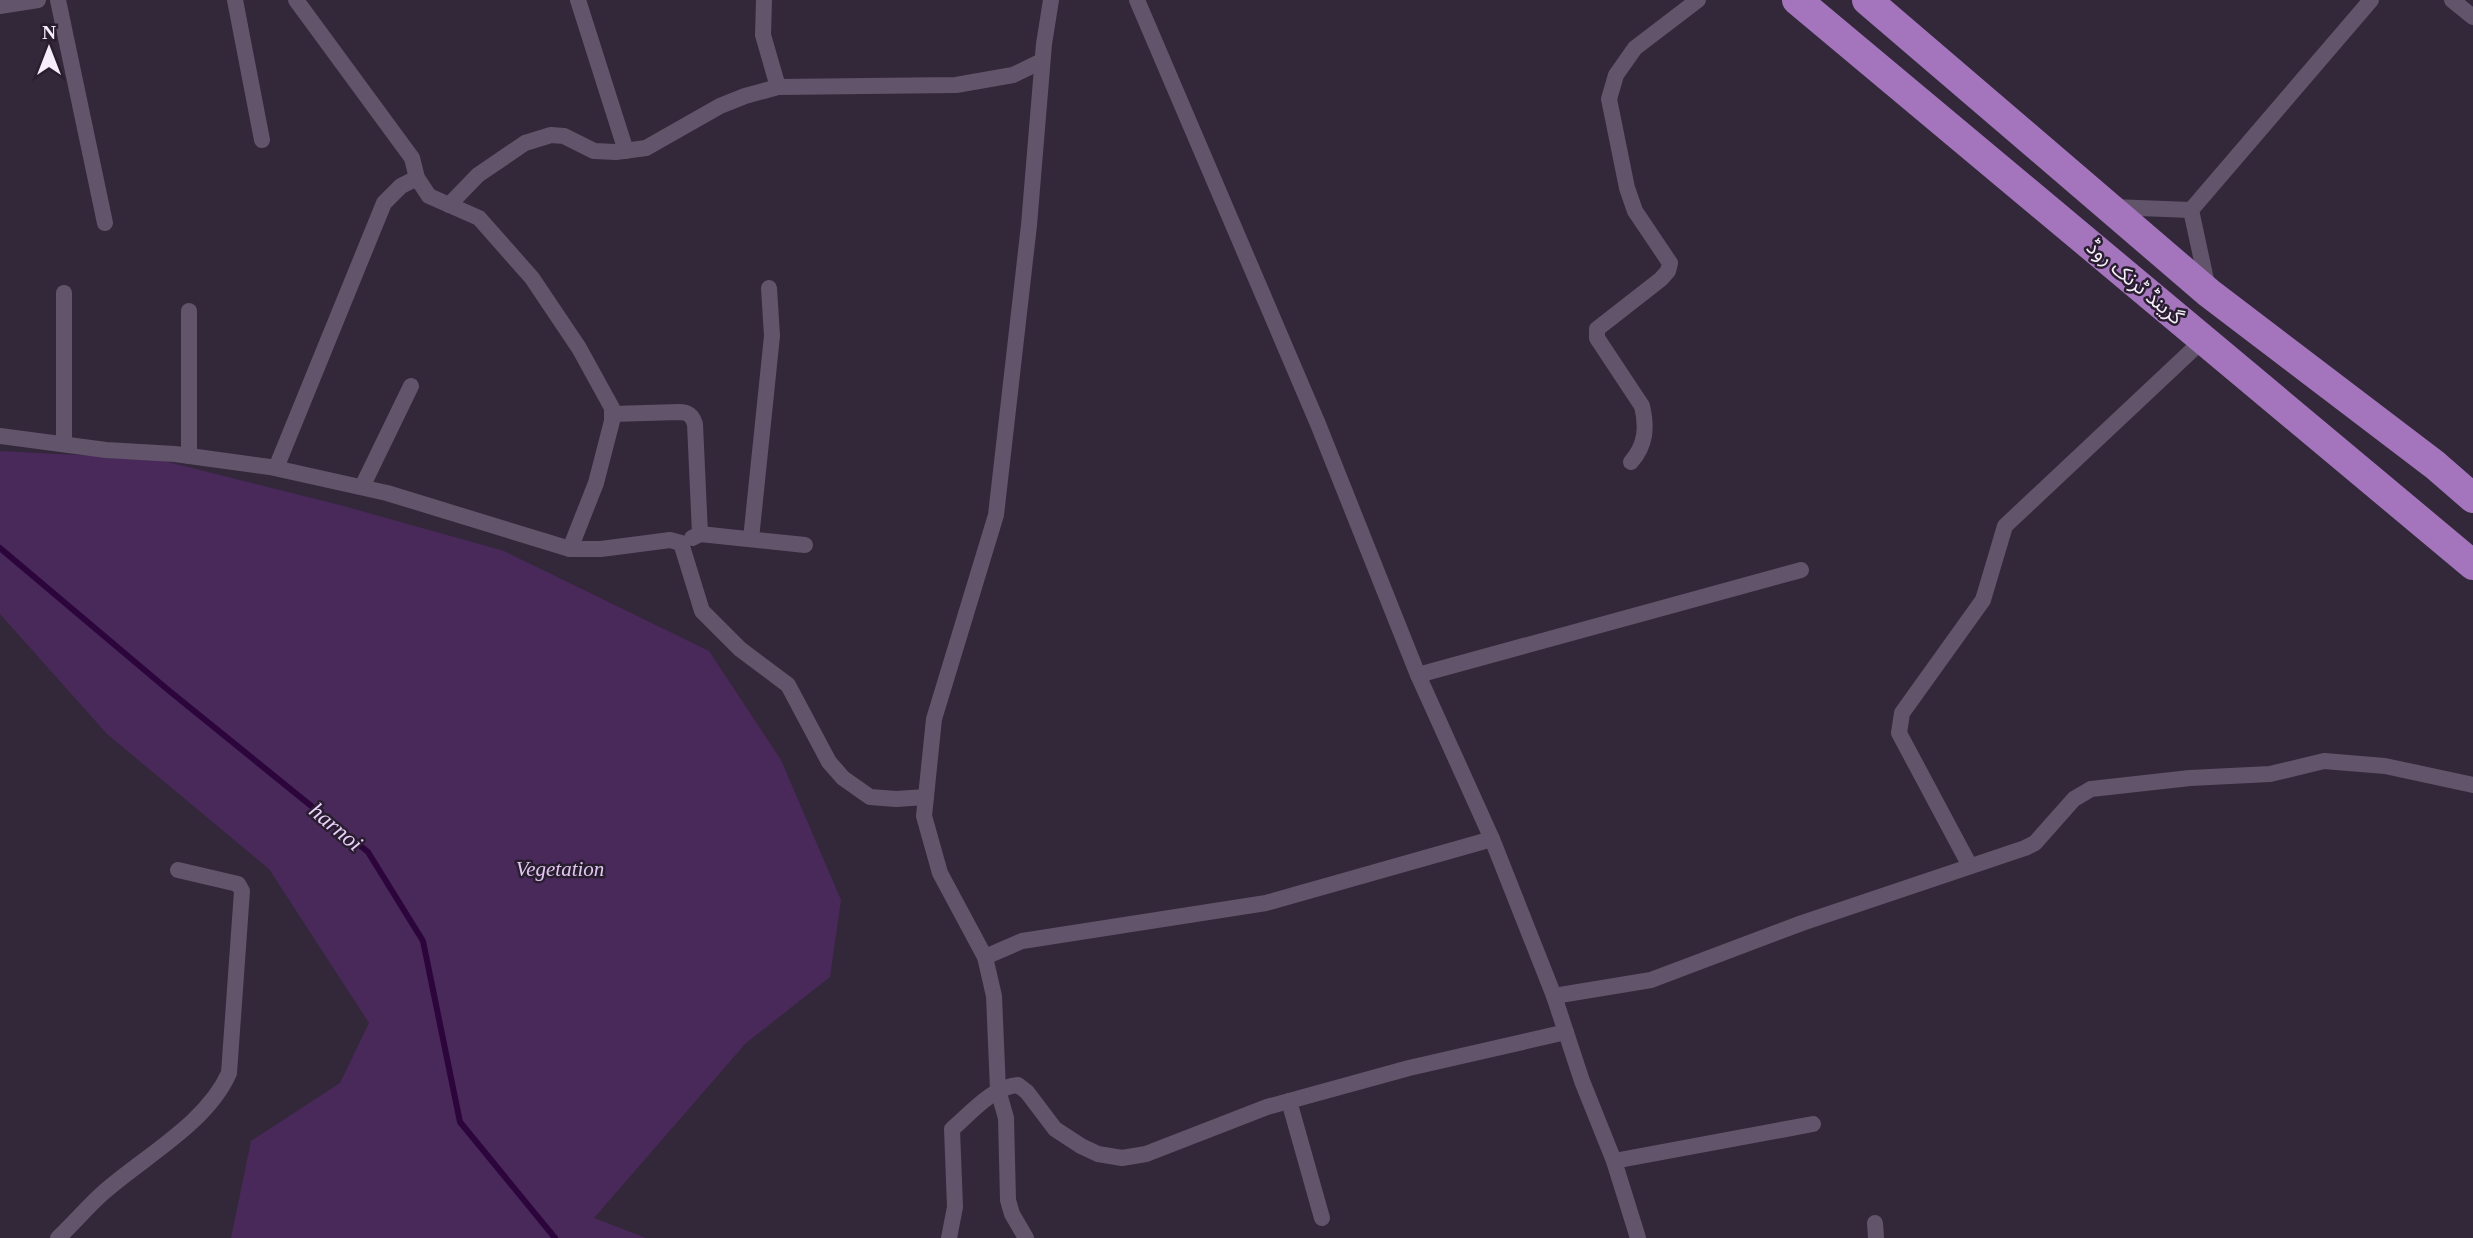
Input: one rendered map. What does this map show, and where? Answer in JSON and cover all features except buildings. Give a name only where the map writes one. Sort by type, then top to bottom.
[{"type":"highway","name":"گرینڈ ٹرنک روڈ","points":[[1797,0],[2473,565]]},
{"type":"highway","name":"گرینڈ ٹرنک روڈ","points":[[1867,0],[2209,293],[2435,465],[2473,498]]},
{"type":"street","points":[[0,6],[38,0]]},
{"type":"street","points":[[58,0],[106,223]]},
{"type":"street","points":[[235,0],[262,140]]},
{"type":"street","points":[[296,0],[412,158],[417,178],[429,196],[479,218],[532,278],[598,380],[612,408],[596,483],[570,549]]},
{"type":"street","points":[[578,0],[626,151]]},
{"type":"street","points":[[764,0],[763,35],[778,88]]},
{"type":"street","points":[[1026,1238],[1012,1214],[1008,1200],[1006,1118],[998,1090],[994,996],[985,957],[940,873],[924,816],[934,719],[996,515],[1029,225],[1042,61],[1051,0]]},
{"type":"street","points":[[1137,0],[1318,424],[1418,675],[1492,839],[1554,996],[1582,1081],[1614,1161],[1638,1238]]},
{"type":"street","points":[[1631,462],[1644,443],[1645,417],[1642,405],[1597,338],[1597,329],[1661,279],[1668,271],[1670,263],[1634,211],[1609,99],[1616,75],[1635,48],[1698,0]]},
{"type":"street","points":[[2191,209],[2371,0]]},
{"type":"street","points":[[2452,0],[2473,17]]},
{"type":"street","points":[[449,205],[478,175],[525,143],[551,135],[564,136],[594,151],[646,148],[720,106],[745,96],[778,88],[956,85],[1013,75],[1042,61]]},
{"type":"street","points":[[276,468],[384,203],[401,186],[417,178]]},
{"type":"street","points":[[2107,207],[2191,209]]},
{"type":"street","points":[[2191,209],[2209,293]]},
{"type":"street","points":[[751,539],[772,337],[769,288]]},
{"type":"street","points":[[64,293],[64,444]]},
{"type":"street","points":[[189,311],[189,456]]},
{"type":"street","points":[[1970,866],[1899,733],[1902,713],[1983,600],[2005,526],[2204,339]]},
{"type":"street","points":[[362,487],[411,386]]},
{"type":"street","points":[[612,414],[687,412],[693,417],[700,534]]},
{"type":"street","points":[[0,436],[276,468],[362,487],[570,549],[670,540],[681,543],[700,534],[805,545]]},
{"type":"street","points":[[681,543],[702,611],[740,649],[788,685],[829,762],[843,778],[870,797],[926,797]]},
{"type":"street","points":[[1418,675],[1801,570]]},
{"type":"street","points":[[1554,996],[1651,980],[1802,923],[2035,844],[2074,799],[2091,789],[2189,778],[2270,774],[2324,761],[2385,766],[2473,785]]},
{"type":"street","points":[[985,957],[1022,941],[1266,903],[1492,839]]},
{"type":"street","points":[[58,1238],[103,1193],[200,1115],[222,1089],[229,1073],[242,891],[238,884],[178,870]]},
{"type":"street","points":[[949,1238],[955,1206],[952,1129],[998,1090],[1009,1085],[1018,1085],[1027,1091],[1055,1129],[1081,1146],[1098,1154],[1122,1158],[1146,1154],[1226,1122],[1289,1101],[1409,1068],[1566,1032]]},
{"type":"street","points":[[1289,1101],[1322,1218]]},
{"type":"street","points":[[1614,1161],[1813,1124]]},
{"type":"green space","name":"Vegetation","points":[[0,451],[156,459],[340,505],[504,551],[709,651],[781,760],[841,900],[830,977],[746,1043],[594,1218],[646,1238],[231,1238],[251,1141],[340,1083],[369,1023],[269,869],[107,734],[0,614]]},
{"type":"waterway","name":"harnoi","points":[[0,548],[167,689],[368,852],[423,941],[460,1122],[555,1238]]}]
